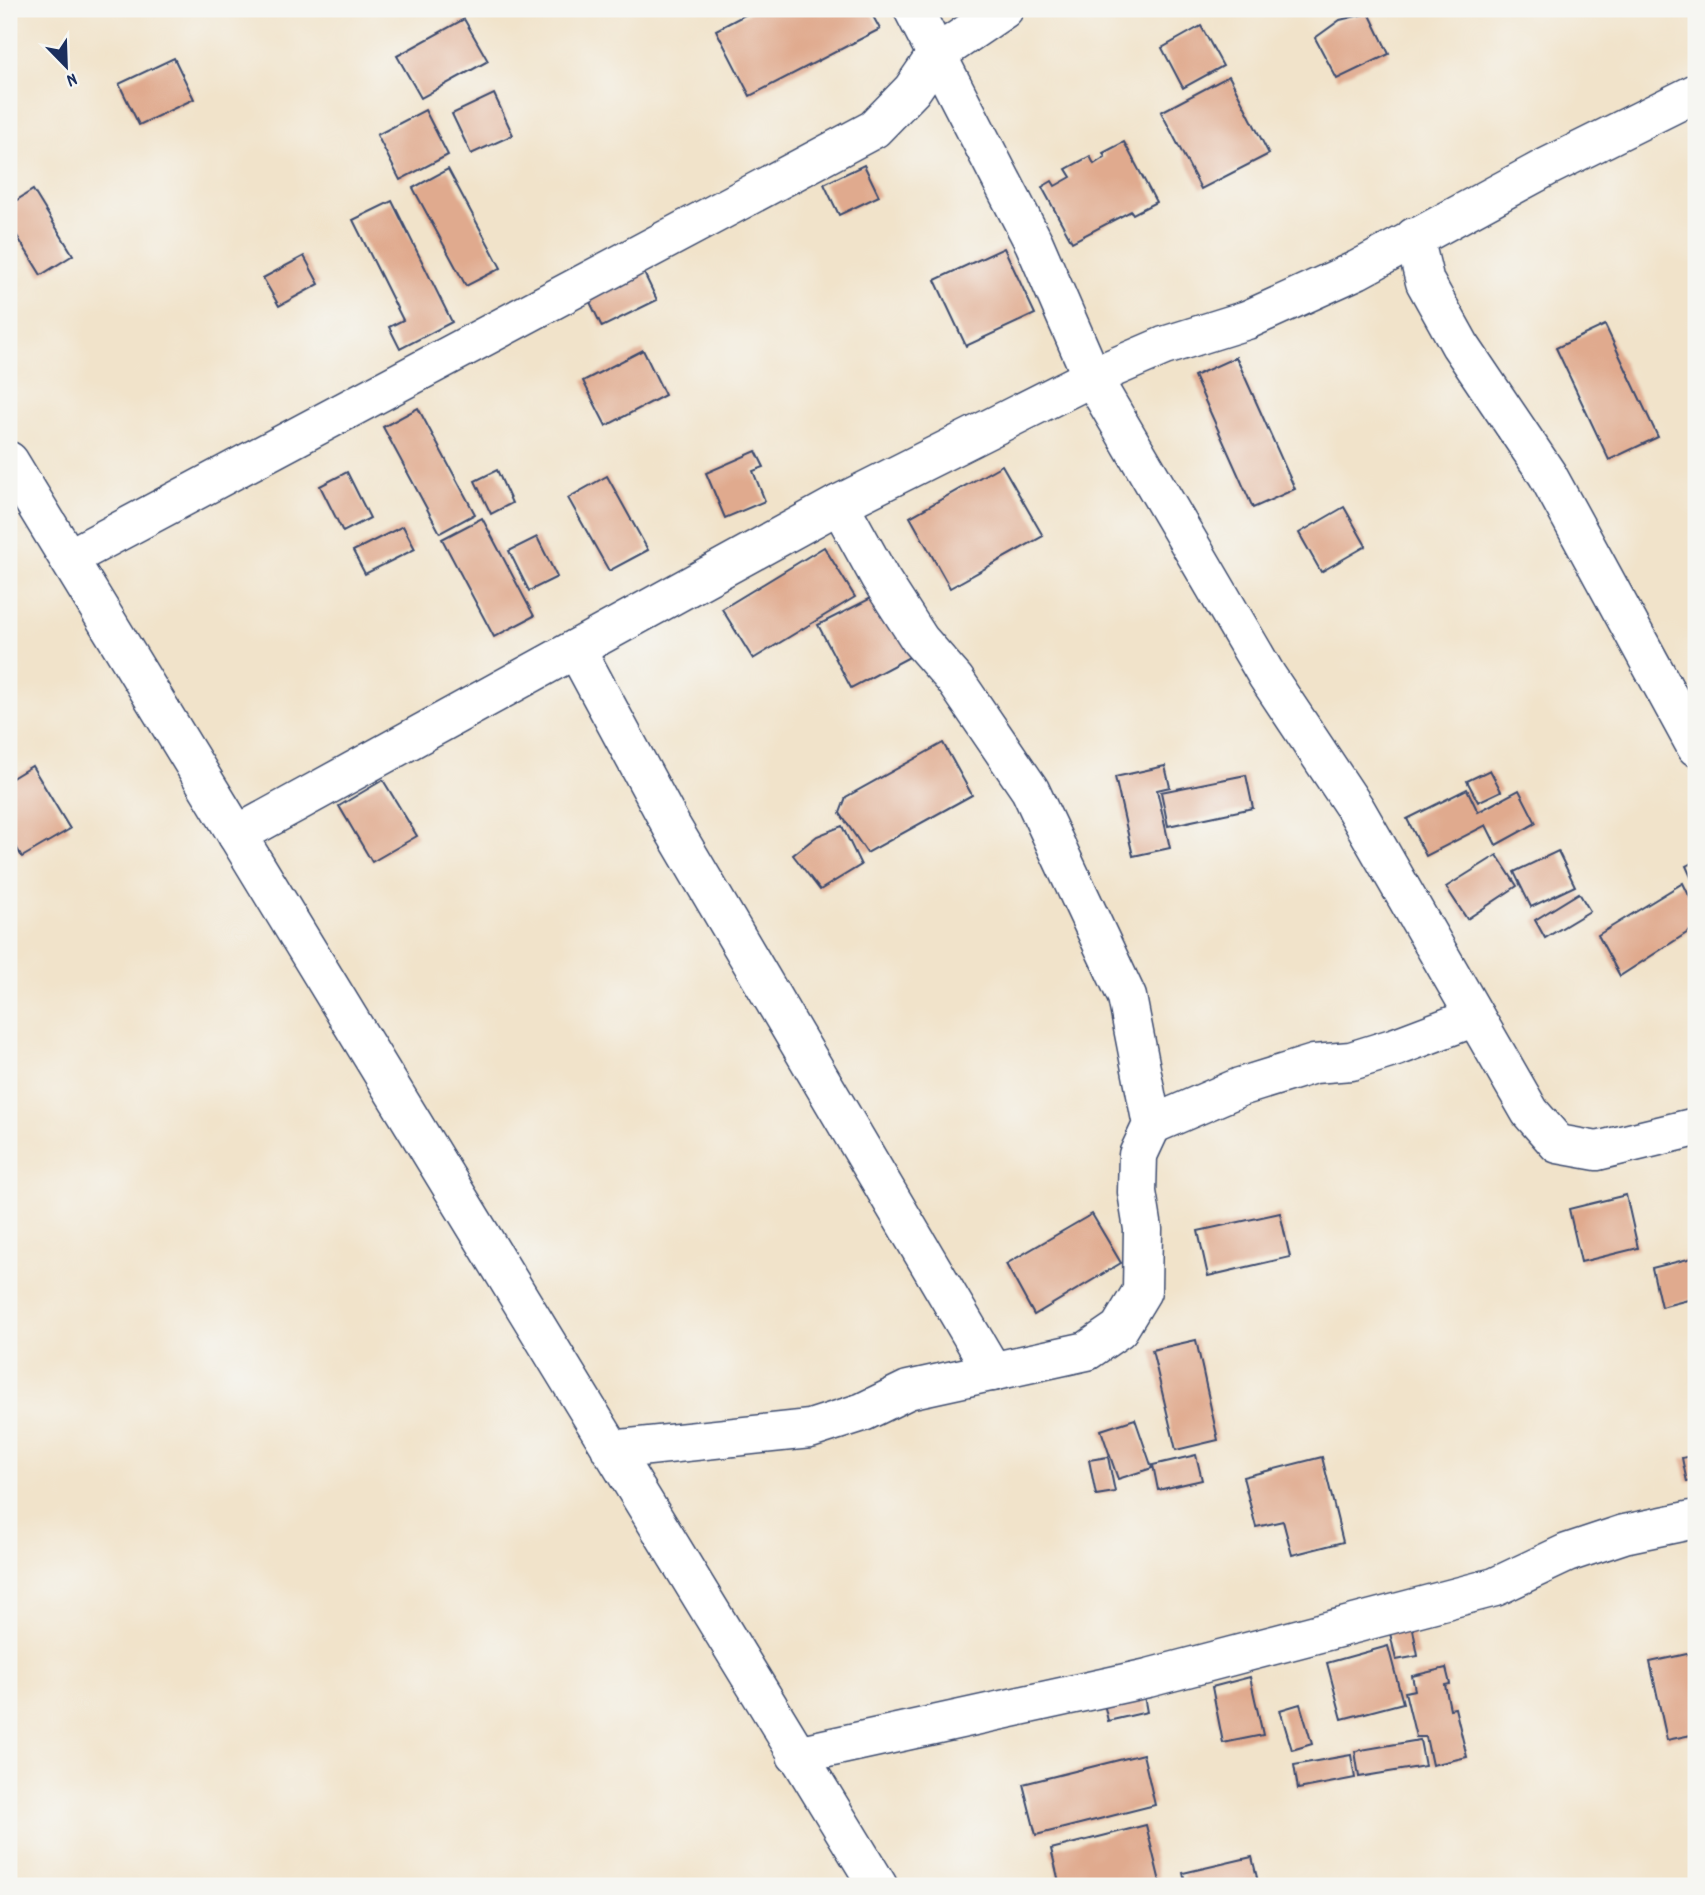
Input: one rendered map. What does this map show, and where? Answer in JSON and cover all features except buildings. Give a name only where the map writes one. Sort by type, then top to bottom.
[{"type":"street","points":[[913,9],[1034,243],[1092,377],[1260,665],[1355,808],[1530,1112],[1558,1144],[1597,1151],[1696,1127]]},
{"type":"street","points":[[69,558],[874,129],[912,90],[936,55],[1004,9]]},
{"type":"street","points":[[237,835],[839,504],[1092,377],[1164,346],[1247,320],[1357,270],[1415,237],[1696,93]]},
{"type":"street","points":[[1415,237],[1425,282],[1460,345],[1547,474],[1696,747]]},
{"type":"street","points":[[9,461],[167,725],[237,835],[878,1886]]},
{"type":"street","points":[[611,1450],[810,1429],[863,1412],[908,1390],[1087,1351],[1119,1329],[1142,1291],[1143,1229],[1137,1192],[1138,1155],[1153,1125],[1127,997],[1030,790],[955,680],[920,640],[880,578],[839,504]]},
{"type":"street","points":[[576,649],[673,829],[993,1372]]},
{"type":"street","points":[[1153,1125],[1240,1087],[1314,1064],[1351,1061],[1475,1017]]},
{"type":"street","points":[[796,1755],[1148,1678],[1494,1587],[1567,1553],[1613,1538],[1696,1519]]}]
